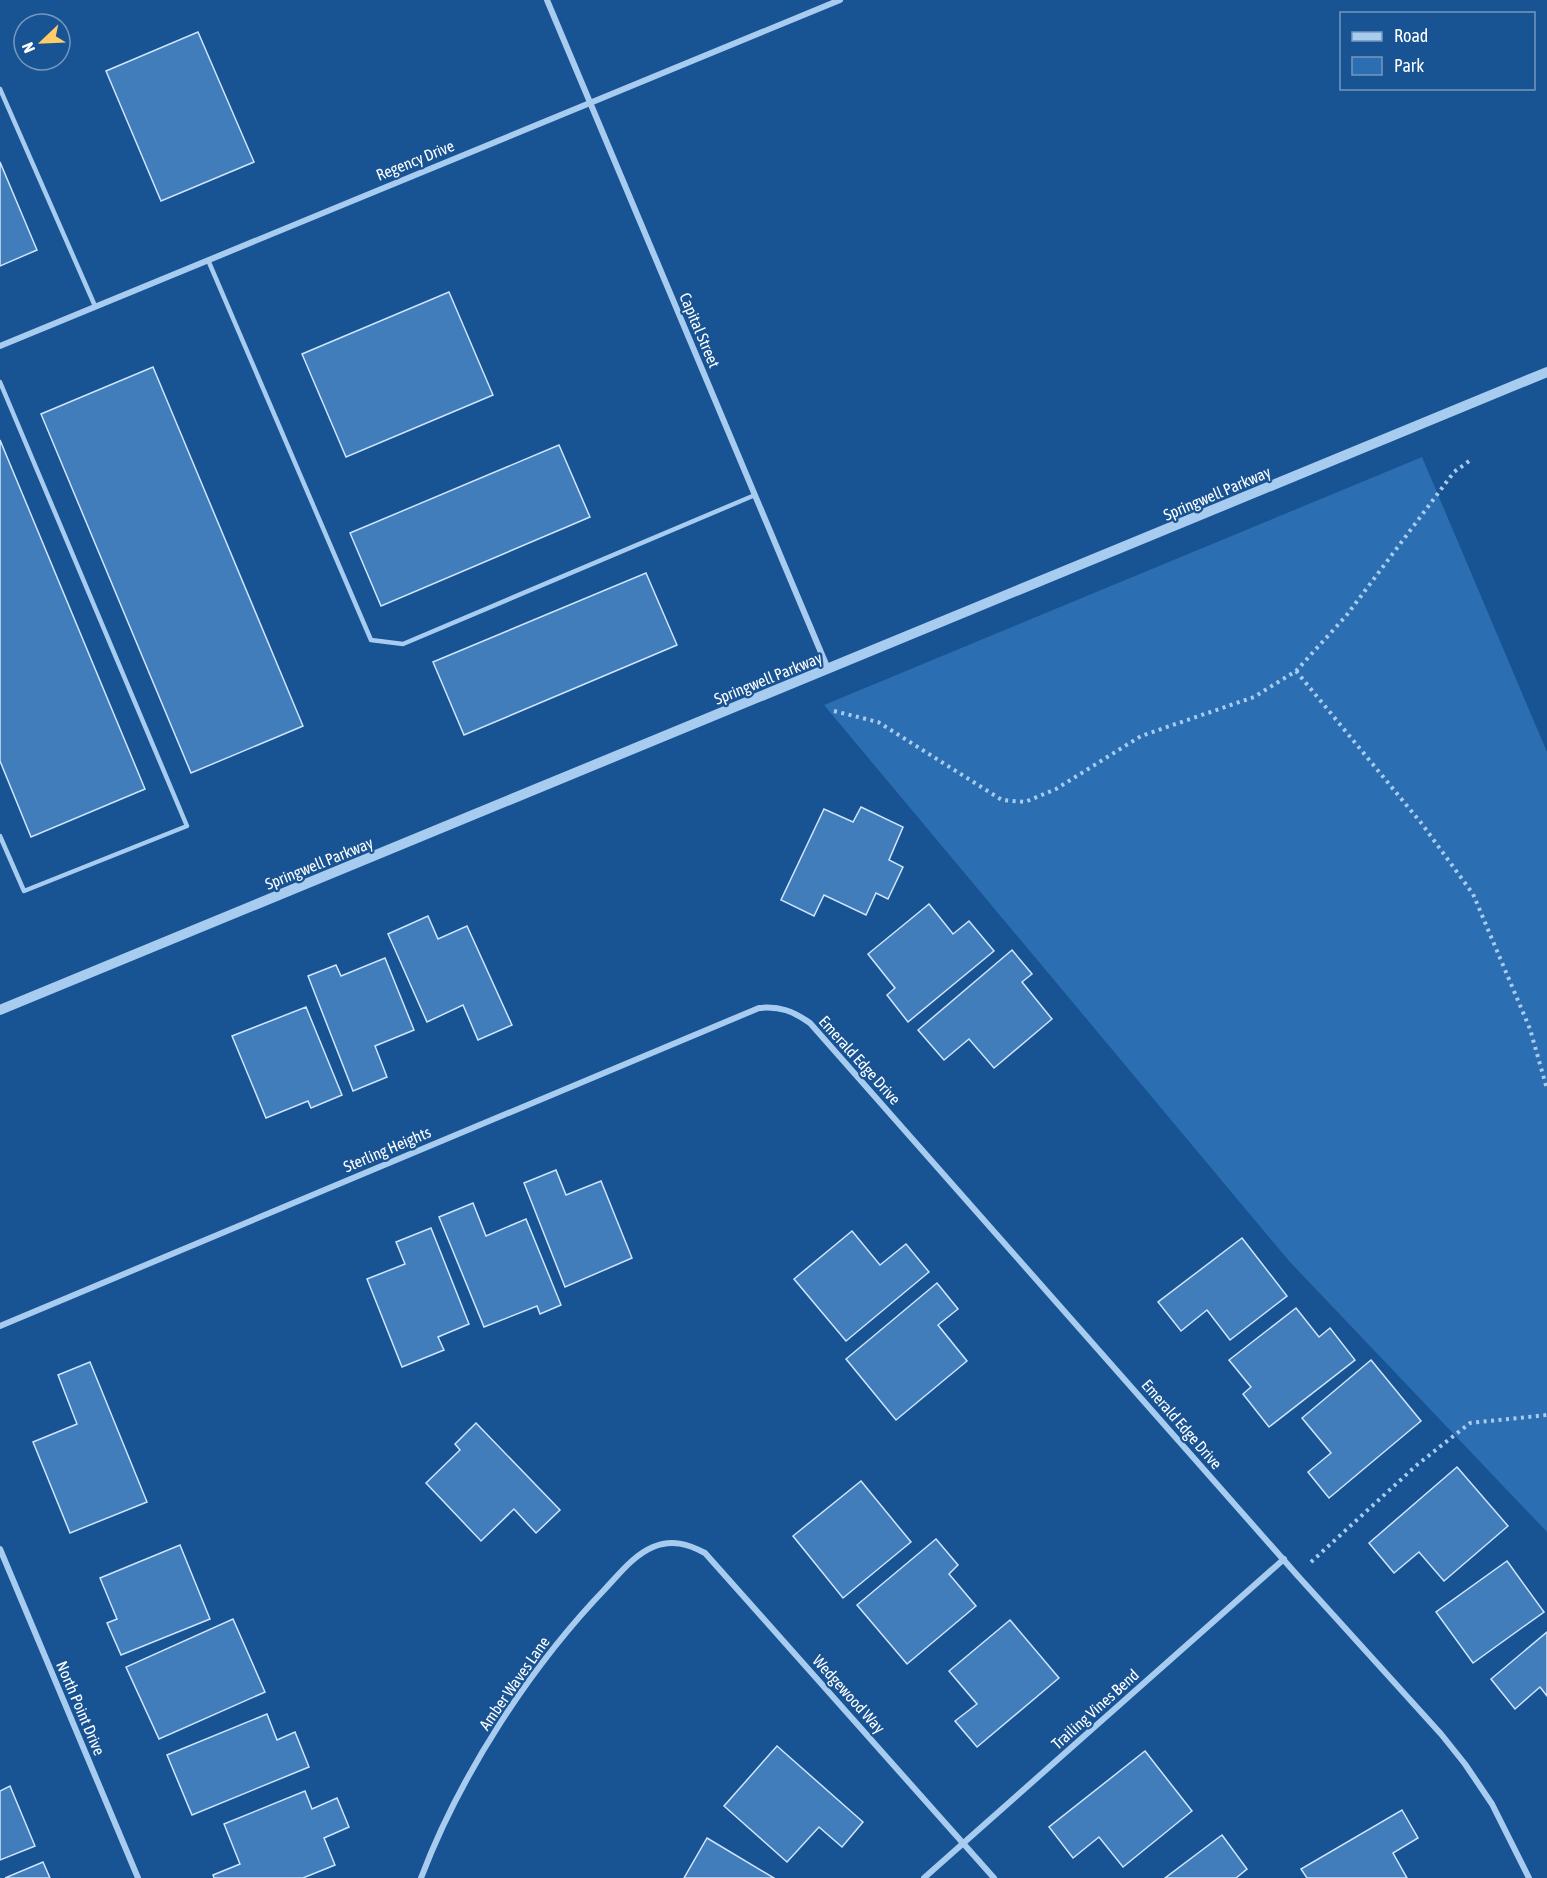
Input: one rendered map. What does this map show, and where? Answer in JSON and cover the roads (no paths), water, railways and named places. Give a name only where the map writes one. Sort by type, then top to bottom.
[{"type":"street","name":"Capital Street","points":[[547,0],[829,670]]},
{"type":"street","name":"Regency Drive","points":[[0,346],[840,0]]},
{"type":"street","name":"Springwell Parkway","points":[[0,1010],[1547,372]]},
{"type":"street","name":"Sterling Heights","points":[[0,1326],[759,1008],[772,1006],[787,1009]]},
{"type":"street","name":"Emerald Edge Drive","points":[[787,1009],[810,1023],[1297,1575],[1441,1734],[1492,1804],[1529,1878]]},
{"type":"street","name":"Wedgewood Way","points":[[674,1542],[690,1545],[705,1553],[994,1878]]},
{"type":"street","name":"Amber Waves Lane","points":[[421,1878],[432,1849],[468,1778],[517,1698],[575,1620],[638,1554],[655,1546],[674,1542]]},
{"type":"street","name":"North Point Drive","points":[[0,1549],[138,1878]]},
{"type":"street","name":"Trailing Vines Bend","points":[[924,1878],[1284,1559]]},
{"type":"lane","points":[[0,89],[95,306]]},
{"type":"lane","points":[[208,260],[370,640],[403,644],[755,495]]},
{"type":"lane","points":[[0,382],[187,826],[24,891],[0,836]]}]
